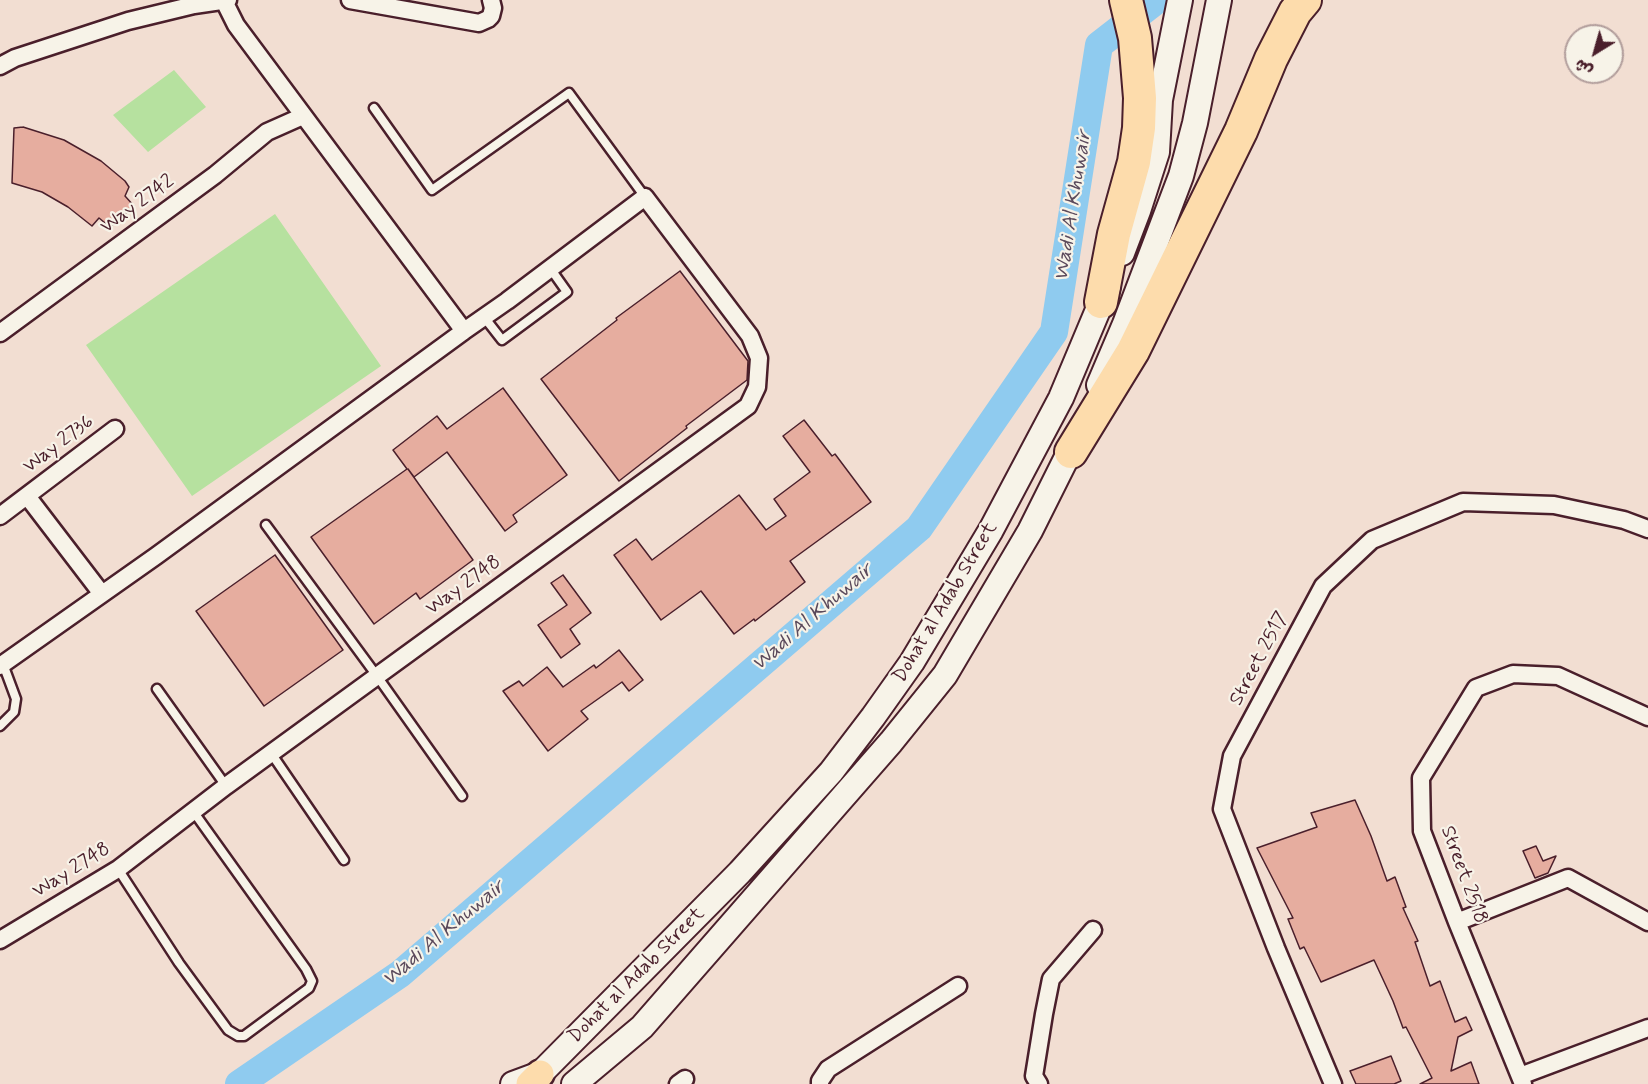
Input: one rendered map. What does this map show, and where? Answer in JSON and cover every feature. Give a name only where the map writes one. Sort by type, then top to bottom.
[{"type":"highway","points":[[1101,302],[1114,234],[1134,162],[1139,128],[1140,98],[1136,48],[1126,0]]},
{"type":"highway","points":[[1071,453],[1133,351],[1241,131],[1271,59],[1295,12],[1305,0]]},
{"type":"main road","name":"Dohat al Adab Street","points":[[513,1084],[535,1079],[740,872],[831,772],[912,662],[991,530],[1061,398],[1138,211],[1157,153],[1160,100],[1180,0]]},
{"type":"main road","name":"Dohat al Adab Street","points":[[574,1084],[642,1027],[870,767],[945,675],[1030,531],[1071,453],[1125,324],[1181,176],[1195,123],[1219,0]]},
{"type":"street","points":[[0,66],[15,58],[128,21],[193,3],[226,0],[236,25],[464,331]]},
{"type":"street","points":[[350,0],[479,23],[491,16],[494,8],[491,0]]},
{"type":"street","name":"Way 2742","points":[[0,333],[215,175],[267,132],[303,117]]},
{"type":"street","points":[[1,665],[484,317],[645,197]]},
{"type":"street","name":"Way 2748","points":[[0,940],[118,868],[271,753],[748,406],[757,387],[759,358],[750,336],[645,197]]},
{"type":"street","name":"Way 2736","points":[[0,516],[115,429]]},
{"type":"street","points":[[27,495],[102,594]]},
{"type":"street","name":"Street 2517","points":[[1333,1084],[1276,948],[1222,809],[1232,756],[1323,586],[1372,540],[1463,502],[1554,505],[1624,520],[1648,529]]},
{"type":"street","name":"Street 2518","points":[[1522,1080],[1422,831],[1421,778],[1476,688],[1513,674],[1558,676],[1648,717]]},
{"type":"street","points":[[1457,922],[1568,878],[1648,922]]},
{"type":"street","points":[[1039,1084],[1034,1076],[1051,979],[1093,930]]},
{"type":"street","points":[[820,1084],[828,1069],[958,986]]},
{"type":"street","points":[[1522,1080],[1648,1028]]},
{"type":"lane","points":[[374,108],[432,190],[569,93],[645,197]]},
{"type":"lane","points":[[484,317],[502,340],[567,292],[550,268]]},
{"type":"lane","points":[[266,525],[462,796]]},
{"type":"lane","points":[[0,726],[14,712],[16,699],[1,665]]},
{"type":"lane","points":[[157,689],[226,786]]},
{"type":"lane","points":[[271,753],[344,860]]},
{"type":"lane","points":[[118,868],[179,963],[228,1030],[238,1036],[244,1036],[309,988],[312,981],[306,969],[193,811]]},
{"type":"green space","points":[[174,70],[206,107],[148,152],[113,115]]},
{"type":"green space","points":[[275,214],[381,366],[192,496],[86,345]]},
{"type":"building","points":[[23,127],[64,140],[101,161],[125,181],[129,187],[125,196],[134,206],[110,227],[99,218],[92,226],[68,207],[42,192],[12,183],[14,128]]},
{"type":"building","points":[[680,271],[748,361],[747,380],[619,481],[541,379],[617,320],[616,318]]},
{"type":"building","points":[[503,388],[567,475],[513,515],[517,522],[505,531],[447,452],[414,477],[408,469],[473,560],[420,599],[416,593],[374,624],[311,537],[407,469],[393,450],[437,416],[447,429]]},
{"type":"building","points":[[804,420],[832,456],[835,454],[871,502],[790,561],[805,582],[755,621],[754,619],[734,634],[701,591],[661,620],[614,555],[636,539],[652,560],[739,495],[766,530],[786,516],[774,499],[810,472],[783,436]]},
{"type":"building","points":[[275,555],[343,650],[264,706],[196,611]]},
{"type":"building","points":[[563,575],[591,613],[570,629],[580,644],[561,658],[538,625],[567,605],[551,583]]},
{"type":"building","points":[[619,650],[643,680],[629,691],[622,682],[581,711],[588,719],[548,751],[503,691],[519,681],[523,686],[547,667],[563,687],[594,665],[596,668]]},
{"type":"building","points":[[1355,800],[1387,881],[1395,877],[1406,907],[1403,908],[1418,941],[1415,942],[1430,986],[1440,981],[1455,1022],[1466,1017],[1472,1030],[1458,1037],[1451,1071],[1471,1062],[1479,1084],[1420,1084],[1432,1078],[1406,1027],[1403,1028],[1374,960],[1321,982],[1304,947],[1300,949],[1288,919],[1293,918],[1257,848],[1317,827],[1311,813]]},
{"type":"building","points":[[1536,846],[1543,861],[1556,856],[1548,873],[1535,878],[1523,851]]},
{"type":"building","points":[[1391,1056],[1401,1081],[1394,1084],[1356,1084],[1350,1071]]},
{"type":"waterway","name":"Wadi Al Khuwair","points":[[239,1084],[400,974],[919,528],[1054,332],[1099,45],[1157,0]]}]
